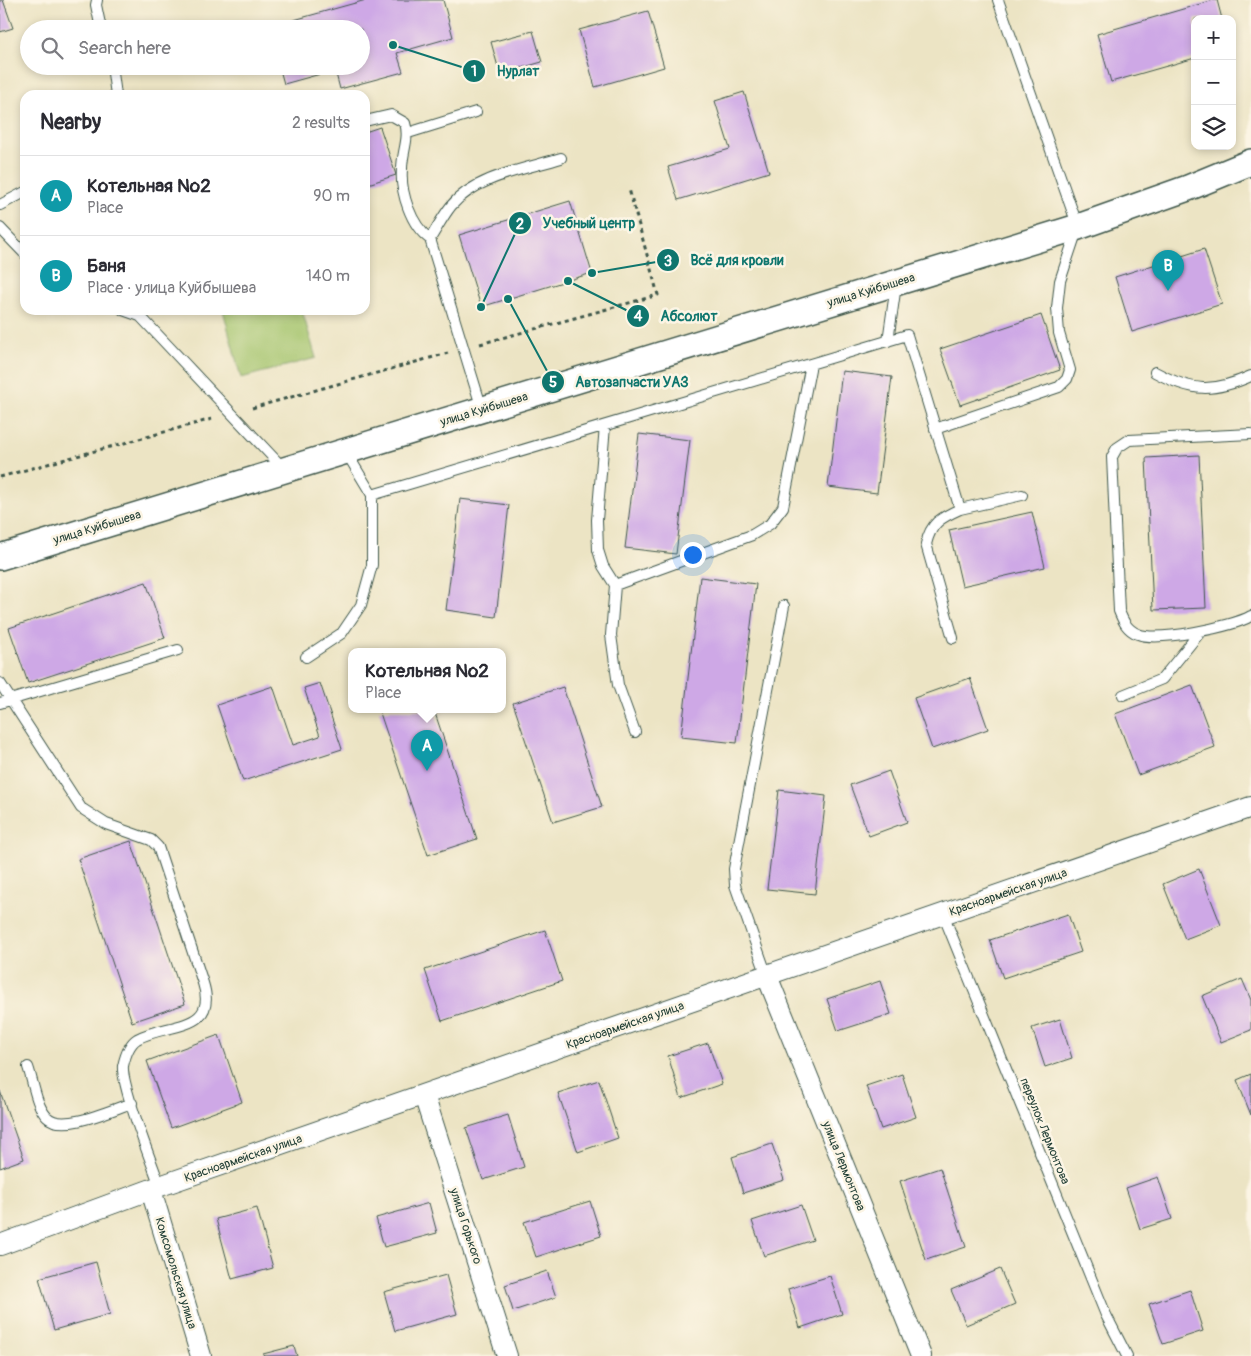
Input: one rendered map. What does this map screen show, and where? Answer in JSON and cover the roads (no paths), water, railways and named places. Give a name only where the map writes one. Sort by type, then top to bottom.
[{"type":"street","name":"улица Куйбышева","points":[[0,557],[1078,226],[1188,188],[1251,162]]},
{"type":"street","name":"Красноармейская улица","points":[[0,1245],[155,1188],[1251,807]]},
{"type":"street","name":"улица Лермонтова","points":[[767,976],[921,1356]]},
{"type":"street","name":"улица Горького","points":[[424,1095],[507,1356]]},
{"type":"street","name":"Комсомольская улица","points":[[155,1188],[201,1356]]},
{"type":"lane","points":[[97,0],[96,5],[99,20]]},
{"type":"lane","points":[[935,429],[1059,387],[1067,380],[1070,370],[1059,333],[1057,308],[1060,281],[1078,226],[998,0]]},
{"type":"lane","points":[[113,75],[115,90]]},
{"type":"lane","points":[[408,133],[476,112]]},
{"type":"lane","points":[[370,120],[391,115],[405,123],[408,133],[402,168],[403,186],[416,227],[430,239],[482,409]]},
{"type":"lane","points":[[430,239],[451,206],[470,190],[487,181],[561,158]]},
{"type":"lane","points":[[0,205],[20,195]]},
{"type":"lane","points":[[0,228],[20,249]]},
{"type":"lane","points":[[888,340],[897,282]]},
{"type":"lane","points":[[141,315],[285,470]]},
{"type":"lane","points":[[372,495],[907,335],[960,509]]},
{"type":"lane","points":[[615,585],[752,535],[770,524],[783,507],[811,364]]},
{"type":"lane","points":[[1155,372],[1178,384],[1202,389],[1228,386],[1251,376]]},
{"type":"lane","points":[[605,426],[597,520],[598,550],[603,566],[615,585],[611,635],[616,675],[636,732]]},
{"type":"lane","points":[[1251,434],[1129,440],[1117,448],[1112,458],[1119,611],[1123,623],[1139,635],[1152,636],[1233,625],[1251,616]]},
{"type":"lane","points":[[306,657],[342,633],[361,605],[372,565],[372,495],[346,451]]},
{"type":"lane","points":[[953,638],[926,544],[930,530],[938,519],[960,509],[1022,495]]},
{"type":"lane","points":[[767,976],[735,884],[734,869],[784,606]]},
{"type":"lane","points":[[1123,695],[1162,679],[1202,630]]},
{"type":"lane","points":[[0,703],[178,650]]},
{"type":"lane","points":[[0,683],[81,808],[106,824],[151,840],[158,847],[208,997],[205,1010],[197,1020],[136,1040],[127,1053],[123,1068],[155,1188]]},
{"type":"lane","name":"переулок Лермонтова","points":[[943,914],[1106,1315],[1127,1356]]},
{"type":"lane","points":[[28,1067],[41,1106],[47,1117],[57,1123],[70,1123],[132,1103]]},
{"type":"place","name":"Нурлат","points":[[393,45]]},
{"type":"place","name":"Всё для кровли","points":[[592,273]]},
{"type":"place","name":"Абсолют","points":[[568,281]]},
{"type":"place","name":"Баня","points":[[1168,291]]},
{"type":"place","name":"Автозапчасти УАЗ","points":[[508,299]]},
{"type":"place","name":"Учебный центр","points":[[481,307]]},
{"type":"place","name":"Котельная №2","points":[[427,771]]}]
